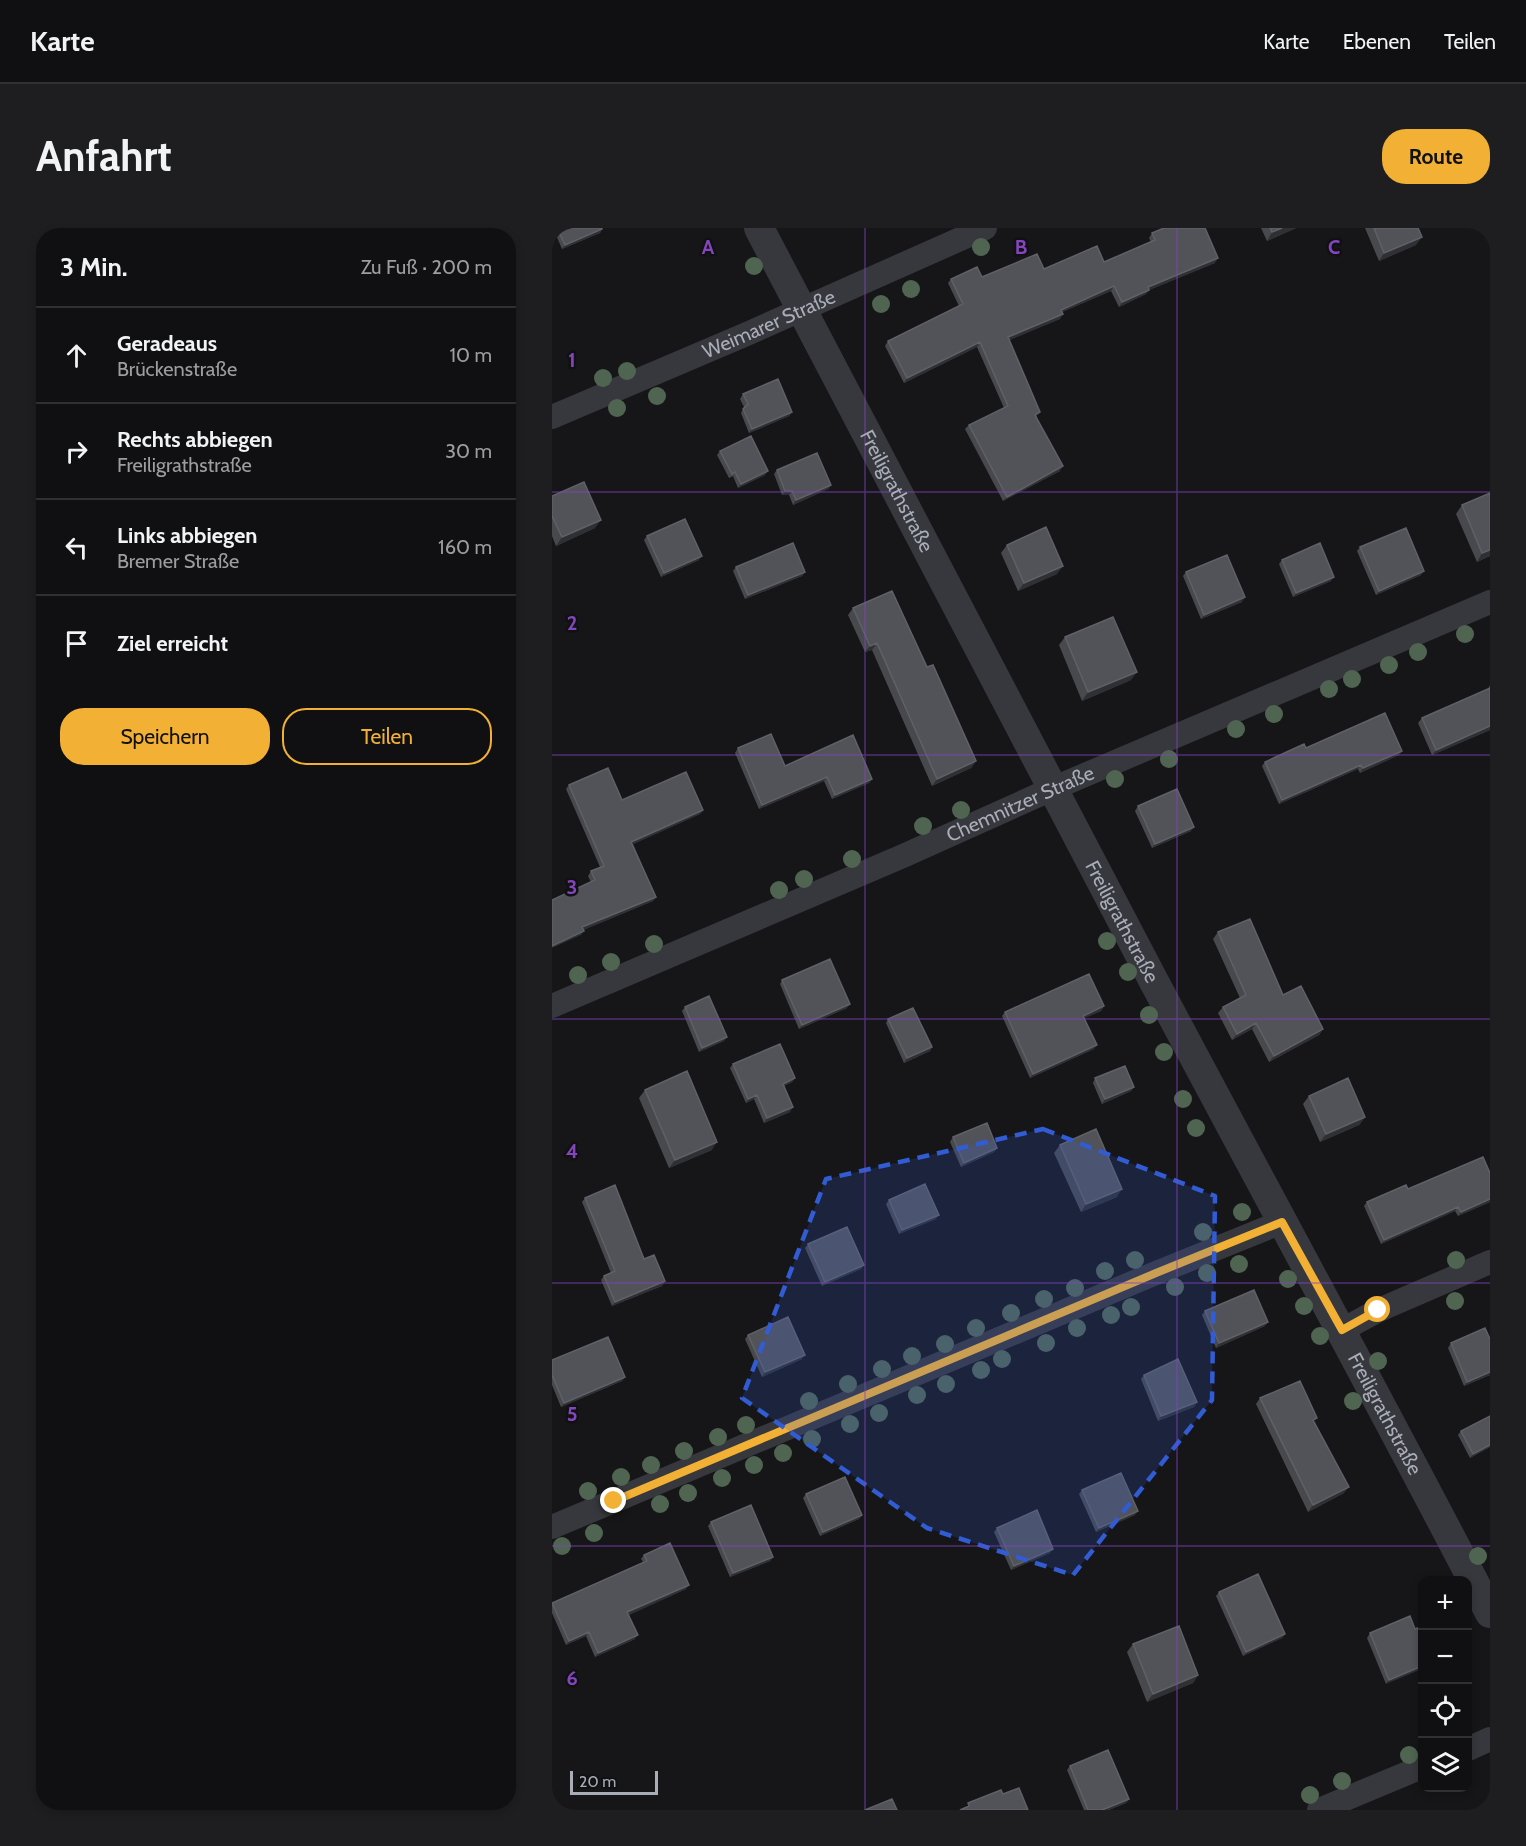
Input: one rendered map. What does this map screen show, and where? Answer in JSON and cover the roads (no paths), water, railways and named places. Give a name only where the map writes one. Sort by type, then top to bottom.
[{"type":"street","name":"Freiligrathstraße","points":[[759,228],[1052,789],[1282,1222],[1342,1330],[1490,1613]]},
{"type":"street","name":"Weimarer Straße","points":[[552,417],[985,228]]},
{"type":"street","name":"Chemnitzer Straße","points":[[552,1006],[1490,602]]},
{"type":"street","points":[[552,1527],[1282,1222]]},
{"type":"street","points":[[1342,1330],[1378,1310],[1490,1262]]},
{"type":"street","points":[[1472,1747],[1490,1739]]},
{"type":"street","points":[[1318,1810],[1418,1769]]}]
